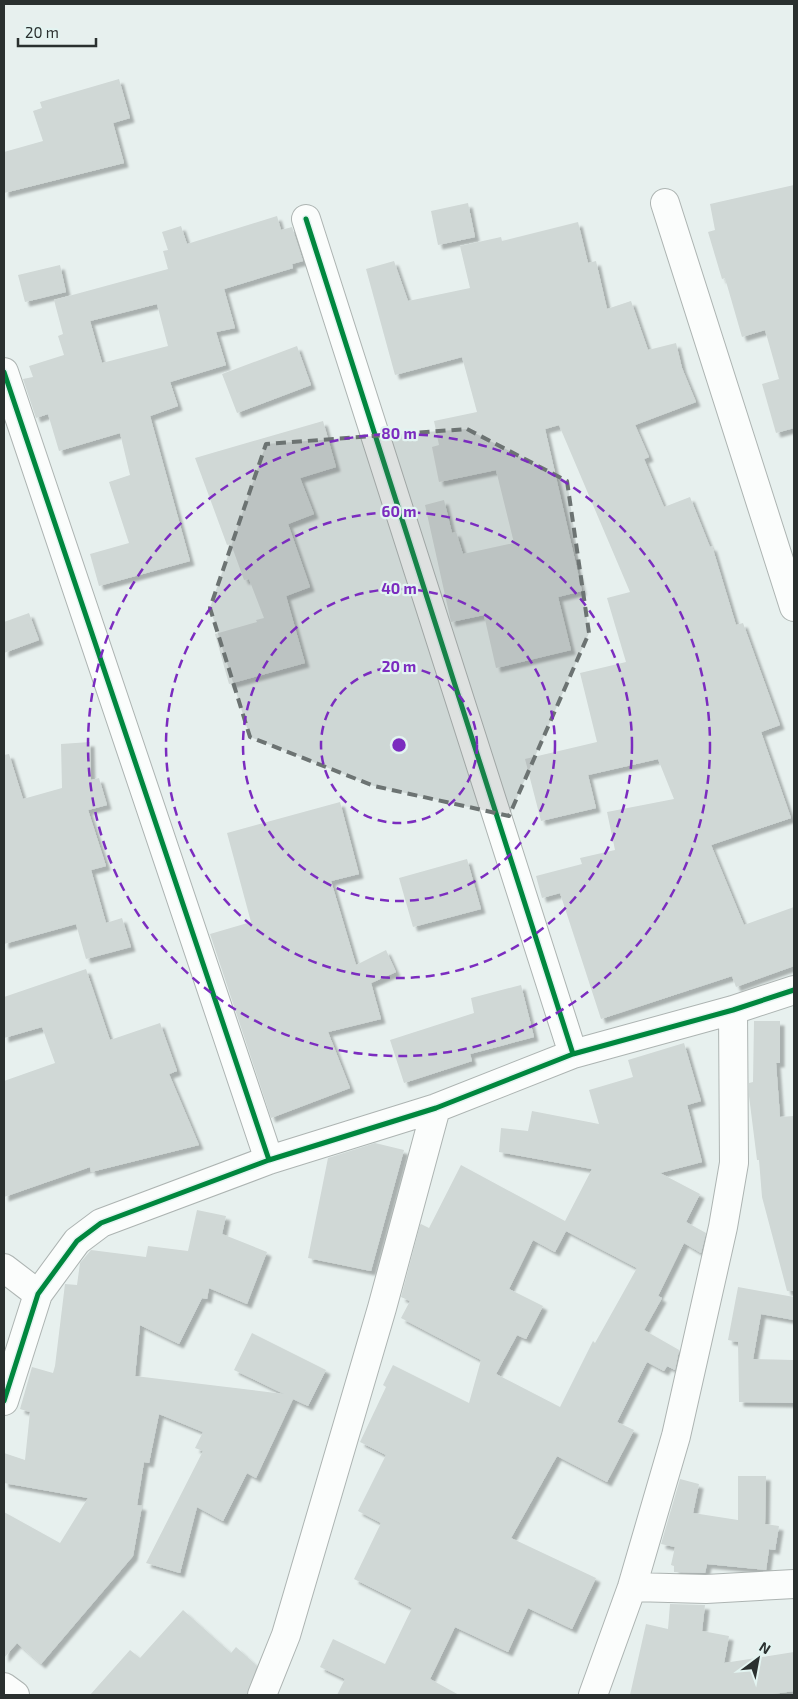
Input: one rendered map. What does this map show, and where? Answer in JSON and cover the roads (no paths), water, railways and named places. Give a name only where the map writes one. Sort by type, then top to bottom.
[{"type":"street","points":[[665,203],[794,607]]},
{"type":"street","points":[[306,219],[573,1054]]},
{"type":"street","points":[[4,372],[269,1160]]},
{"type":"street","points":[[4,1401],[38,1294],[77,1241],[101,1223],[269,1160],[436,1108],[573,1054],[734,1010],[794,990]]},
{"type":"street","points":[[593,1695],[632,1587],[676,1436],[723,1227],[734,1163],[734,1010]]},
{"type":"street","points":[[262,1695],[286,1635],[382,1308],[436,1108]]},
{"type":"street","points":[[4,1268],[38,1294]]},
{"type":"street","points":[[632,1587],[706,1589],[794,1584]]},
{"type":"street","points":[[4,1687],[15,1695]]}]
